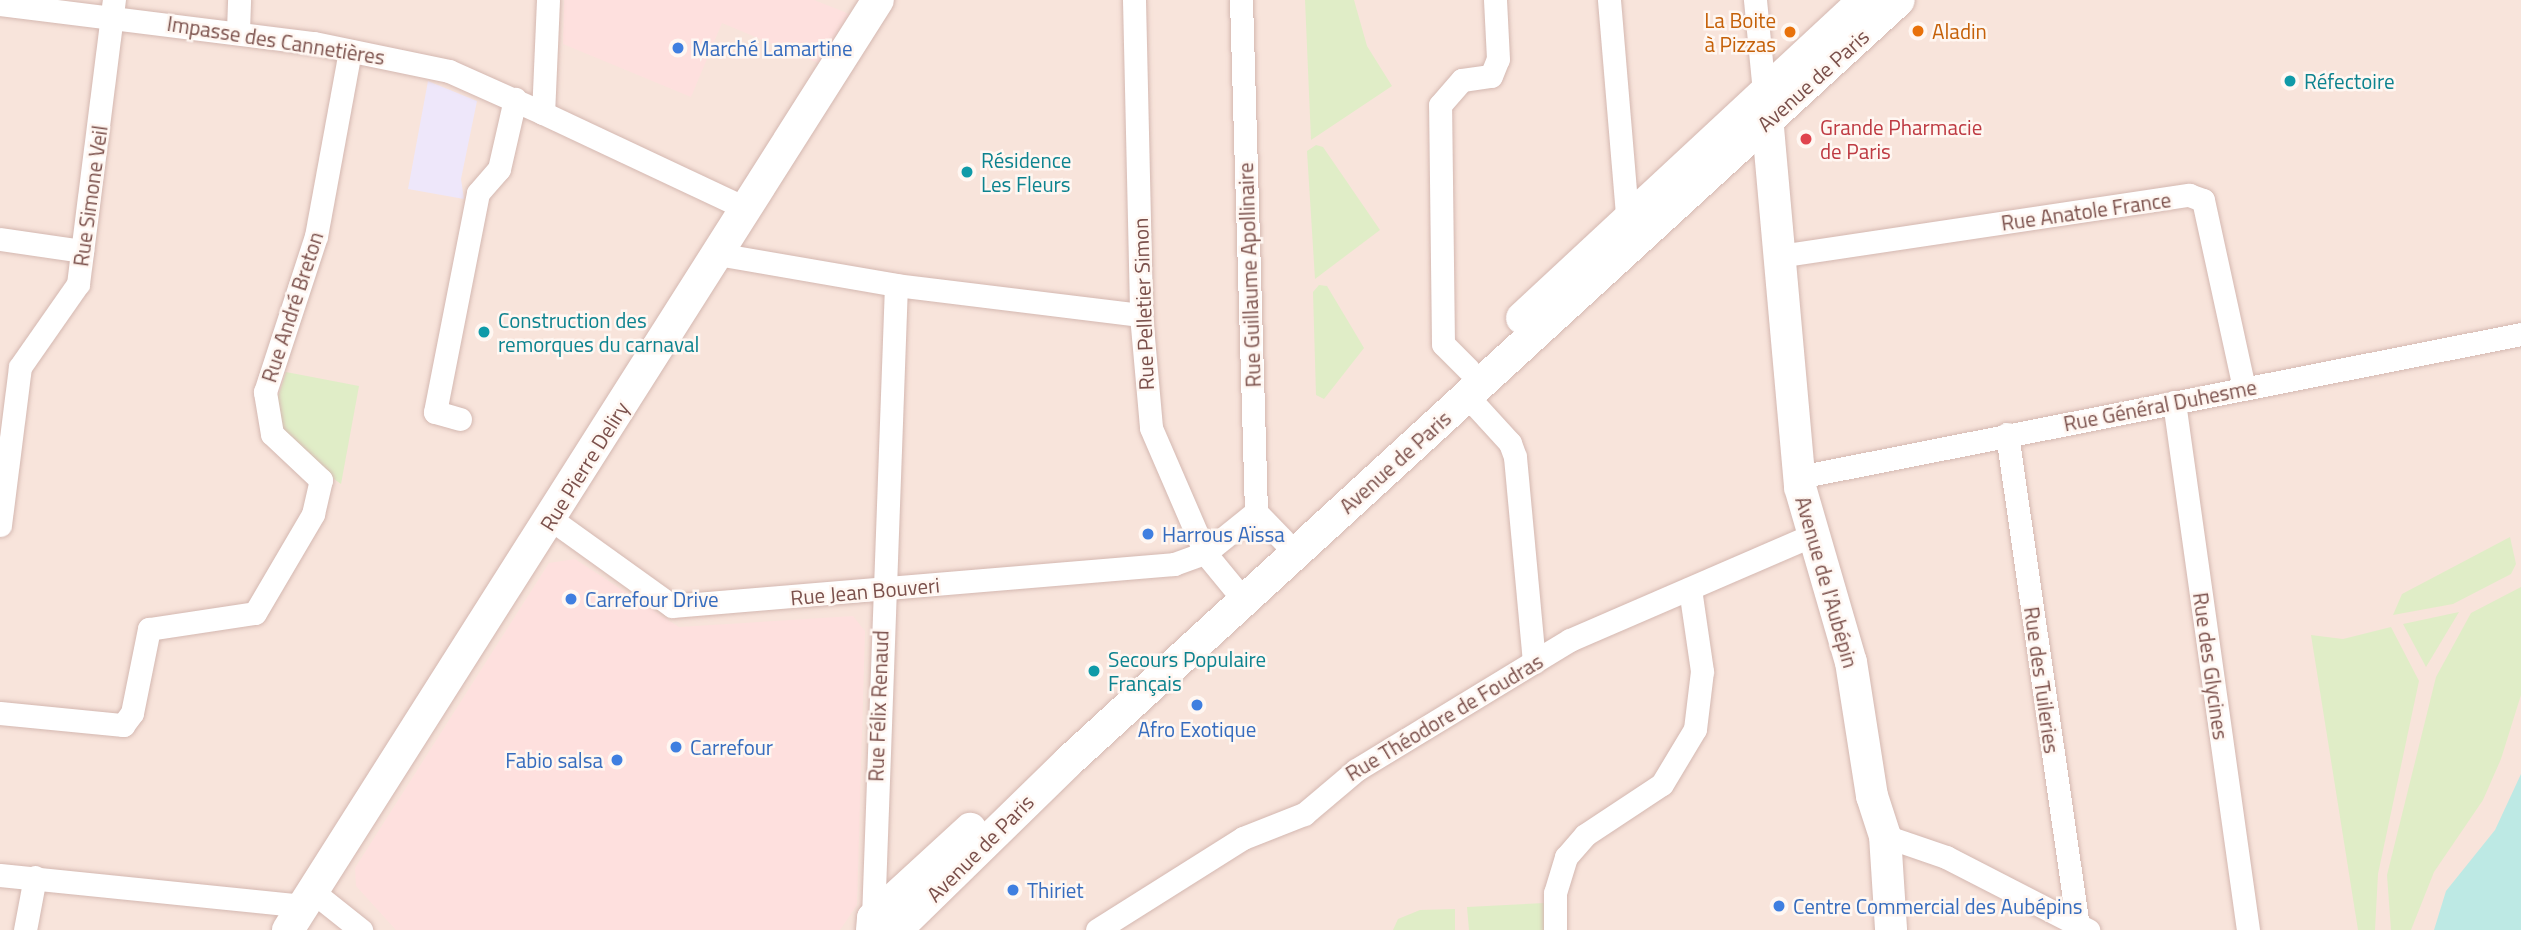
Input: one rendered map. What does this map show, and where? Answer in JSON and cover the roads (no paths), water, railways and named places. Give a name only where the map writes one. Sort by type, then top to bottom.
[{"type":"main road","name":"Rue Pierre Deliry","points":[[301,909],[878,0]]},
{"type":"main road","name":"Avenue de Paris","points":[[880,926],[1068,762],[1468,383],[1766,106],[1864,0]]},
{"type":"main road","name":"Avenue de Paris","points":[[880,926],[1283,540],[1468,383],[1627,214],[1899,0]]},
{"type":"main road","name":"Avenue de l'Aubépin","points":[[1766,106],[1799,477],[1810,536],[1851,662],[1872,796],[1885,836],[1891,930]]},
{"type":"street","points":[[238,31],[239,0]]},
{"type":"street","points":[[542,113],[548,0]]},
{"type":"street","name":"Rue Pelletier Simon","points":[[1134,0],[1141,315],[1151,428],[1205,553],[1233,587]]},
{"type":"street","name":"Rue Guillaume Apollinaire","points":[[1241,0],[1256,512]]},
{"type":"street","points":[[1494,0],[1498,59],[1491,76],[1462,80],[1440,105],[1443,344],[1510,443],[1515,457],[1534,662]]},
{"type":"street","points":[[1609,0],[1627,214]]},
{"type":"street","points":[[1755,0],[1766,106]]},
{"type":"street","name":"Impasse des Cannetières","points":[[0,4],[114,9],[449,71],[516,99],[747,209]]},
{"type":"street","name":"Rue Simone Veil","points":[[0,525],[20,367],[79,284],[114,9]]},
{"type":"street","name":"Rue André Breton","points":[[0,713],[123,724],[132,713],[149,629],[255,613],[313,514],[321,480],[272,435],[265,392],[316,236],[350,51]]},
{"type":"street","points":[[460,419],[435,412],[478,193],[499,169],[516,99]]},
{"type":"street","name":"Rue Anatole France","points":[[1779,256],[2189,195],[2203,201],[2244,388]]},
{"type":"street","points":[[0,239],[82,251]]},
{"type":"street","points":[[717,254],[896,285],[1141,315]]},
{"type":"street","name":"Rue Félix Renaud","points":[[880,926],[878,692],[896,285]]},
{"type":"street","name":"Rue Général Duhesme","points":[[1799,477],[2521,334]]},
{"type":"street","name":"Rue des Glycines","points":[[2174,402],[2248,930]]},
{"type":"street","name":"Rue des Tuileries","points":[[2007,435],[2083,927]]},
{"type":"street","points":[[1205,553],[1256,512],[1283,540]]},
{"type":"street","name":"Rue Jean Bouveri","points":[[551,519],[671,606],[882,591],[1174,564],[1205,553]]},
{"type":"street","name":"Rue Théodore de Foudras","points":[[1097,930],[1243,838],[1304,814],[1337,783],[1534,662],[1810,536]]},
{"type":"street","points":[[1555,930],[1555,893],[1566,856],[1585,835],[1662,784],[1695,729],[1702,671],[1690,589]]},
{"type":"street","points":[[1885,836],[1946,857],[2083,927]]},
{"type":"street","points":[[0,875],[301,909],[361,930]]},
{"type":"street","points":[[25,930],[35,877]]},
{"type":"water","points":[[2521,774],[2521,930],[2434,930],[2446,891],[2495,830]]},
{"type":"place","name":"Aladin","points":[[1918,31]]},
{"type":"place","name":"La Boite à Pizzas","points":[[1790,32]]},
{"type":"place","name":"Marché Lamartine","points":[[678,48]]},
{"type":"place","name":"Réfectoire","points":[[2290,81]]},
{"type":"place","name":"Grande Pharmacie de Paris","points":[[1806,139]]},
{"type":"place","name":"Résidence Les Fleurs","points":[[967,172]]},
{"type":"place","name":"Construction des remorques du carnaval","points":[[484,332]]},
{"type":"place","name":"Harrous Aïssa","points":[[1148,534]]},
{"type":"place","name":"Carrefour Drive","points":[[571,599]]},
{"type":"place","name":"Secours Populaire Français","points":[[1094,671]]},
{"type":"place","name":"Afro Exotique","points":[[1197,705]]},
{"type":"place","name":"Carrefour","points":[[676,747]]},
{"type":"place","name":"Fabio salsa","points":[[617,760]]},
{"type":"place","name":"Thiriet","points":[[1013,890]]},
{"type":"place","name":"Centre Commercial des Aubépins","points":[[1779,906]]}]
